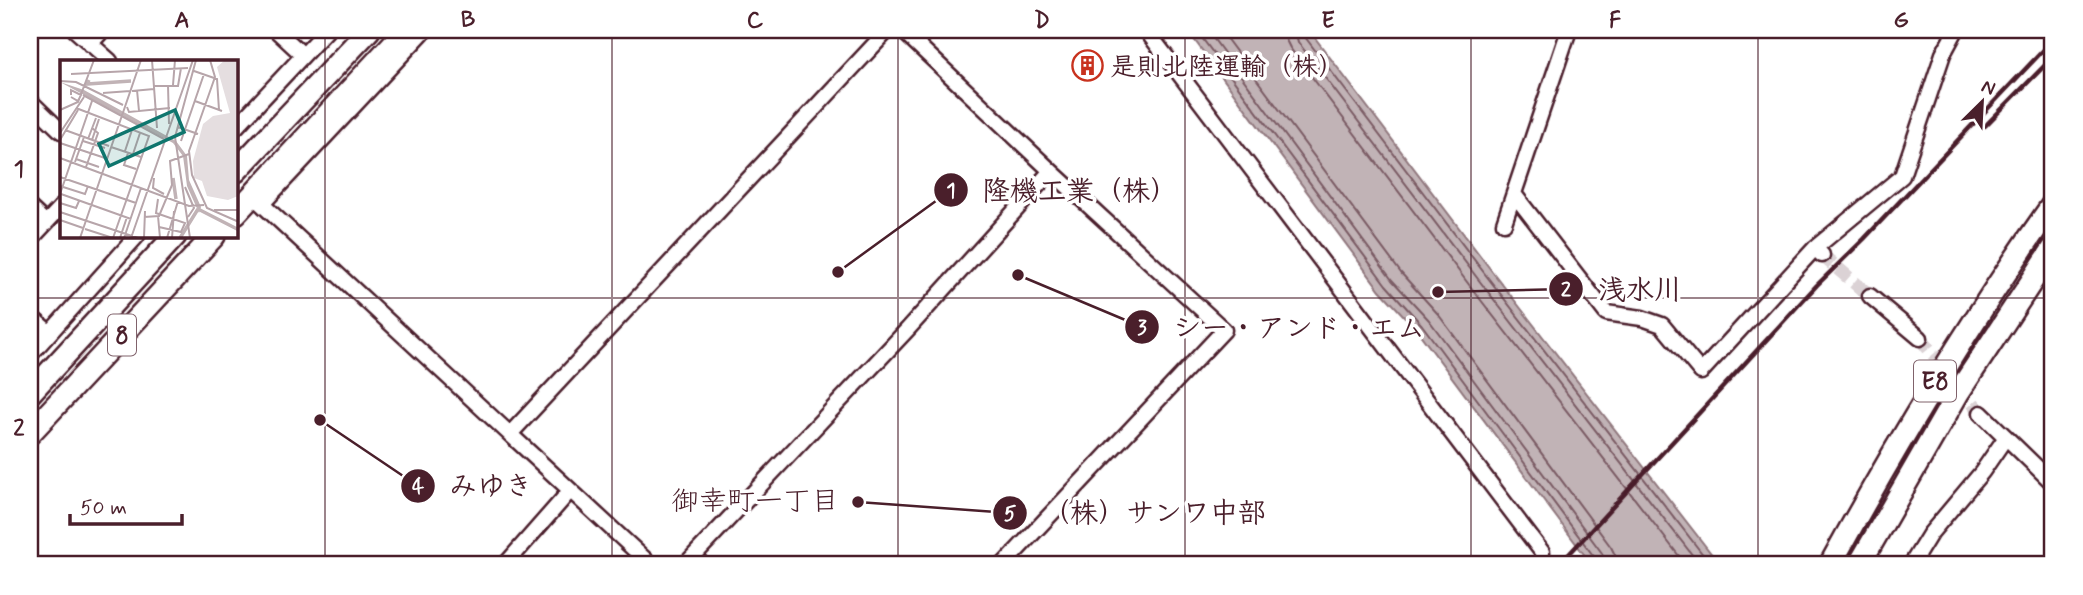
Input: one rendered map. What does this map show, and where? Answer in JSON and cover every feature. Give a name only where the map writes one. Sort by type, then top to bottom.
[{"type":"highway","points":[[238,169],[369,30]]},
{"type":"highway","points":[[238,212],[257,200],[406,30]]},
{"type":"highway","name":"E8","points":[[1830,565],[1938,376],[2053,204]]},
{"type":"highway","name":"8","points":[[30,393],[173,238]]},
{"type":"highway","name":"8","points":[[30,433],[212,238]]},
{"type":"highway","name":"E8","points":[[1859,565],[1958,393],[2053,249]]},
{"type":"street","points":[[75,30],[109,60]]},
{"type":"street","points":[[90,44],[103,30]]},
{"type":"street","points":[[276,30],[303,55]]},
{"type":"street","points":[[238,125],[327,30]]},
{"type":"street","points":[[425,30],[257,200],[651,565]]},
{"type":"street","points":[[510,435],[888,30]]},
{"type":"street","points":[[902,30],[1224,330],[1003,565]]},
{"type":"street","points":[[1146,30],[1542,552]]},
{"type":"street","points":[[1504,223],[1569,30]]},
{"type":"street","points":[[1514,194],[1606,313],[1642,318],[1662,325],[1701,372],[1818,252],[1902,176],[1943,54],[1956,30]]},
{"type":"street","points":[[30,101],[60,130]]},
{"type":"street","points":[[685,565],[897,340],[1051,171]]},
{"type":"street","points":[[30,208],[46,223]]},
{"type":"street","points":[[30,240],[60,208]]},
{"type":"street","points":[[30,355],[135,238]]},
{"type":"street","points":[[1870,296],[1920,338]]},
{"type":"street","points":[[30,316],[50,333]]},
{"type":"street","points":[[1981,413],[2053,484]]},
{"type":"street","points":[[1911,565],[1930,534],[1982,472],[2006,438]]},
{"type":"street","points":[[505,565],[570,491]]},
{"type":"water","points":[[1187,30],[1309,30],[1720,565],[1592,565],[1416,329],[1380,290]]},
{"type":"tunnel","points":[[1822,255],[1870,296]]},
{"type":"tunnel","points":[[1920,338],[1981,413]]},
{"type":"railway","points":[[1559,565],[1817,285],[2053,40]]},
{"type":"railway","points":[[1985,126],[2053,57]]},
{"type":"place","name":"是則北陸運輸（株）","points":[[1087,66]]},
{"type":"place","name":"隆機工業（株）","points":[[838,272]]},
{"type":"place","name":"シー・アンド・エム","points":[[1018,275]]},
{"type":"place","name":"浅水川","points":[[1438,292]]},
{"type":"place","name":"みゆき","points":[[320,420]]},
{"type":"place","name":"（株）サンワ中部","points":[[858,502]]},
{"type":"district","name":"御幸町一丁目","points":[[755,500]]}]
